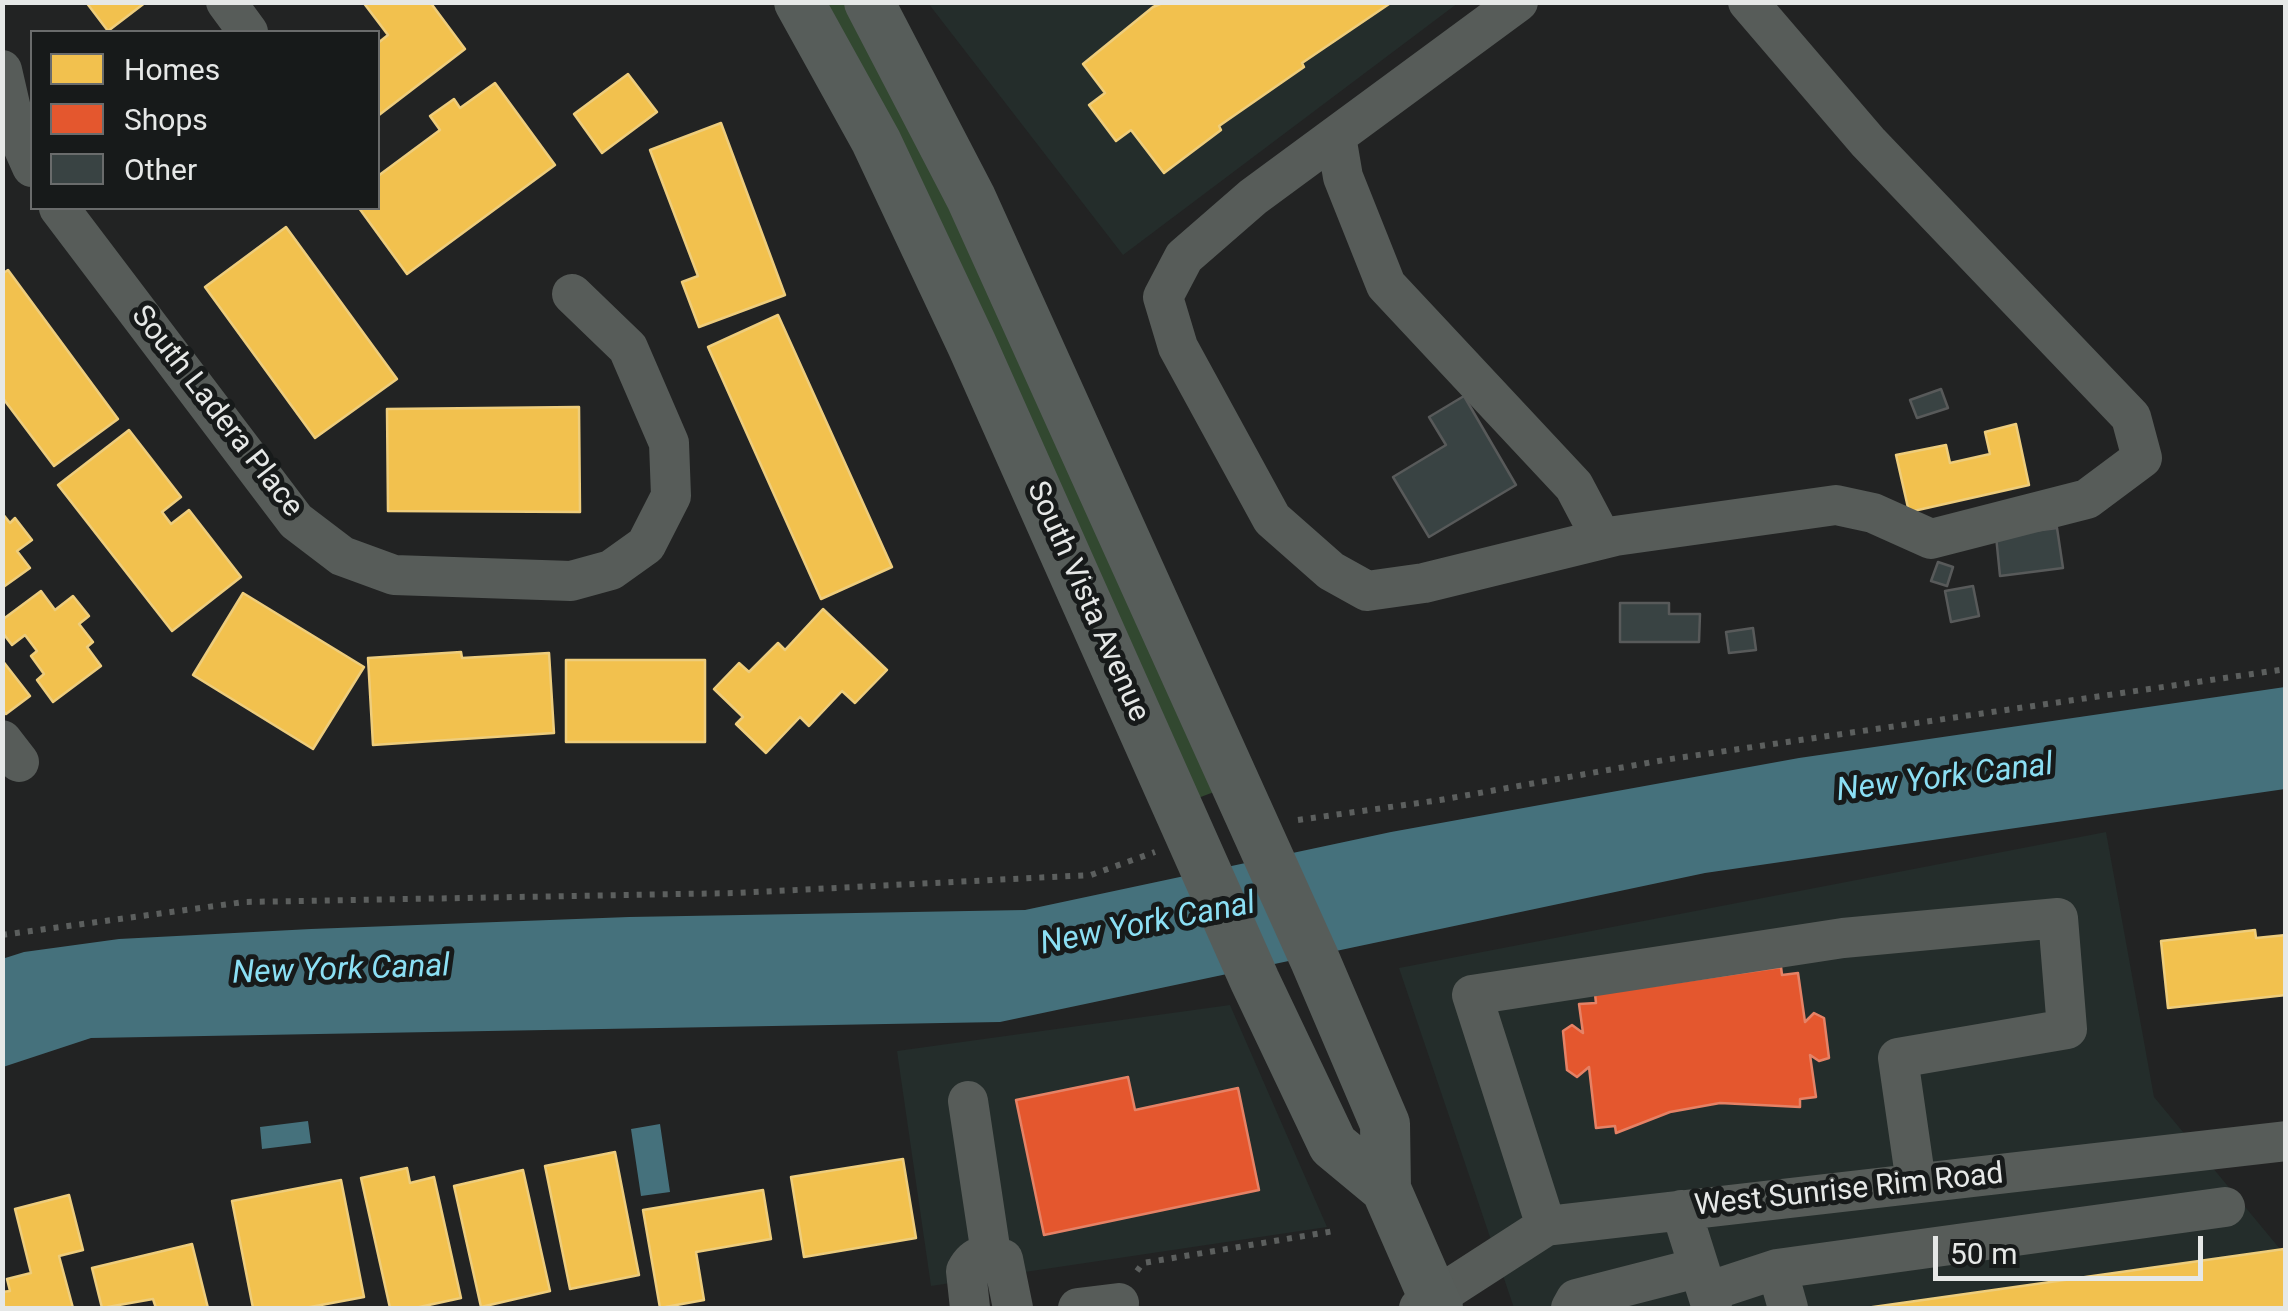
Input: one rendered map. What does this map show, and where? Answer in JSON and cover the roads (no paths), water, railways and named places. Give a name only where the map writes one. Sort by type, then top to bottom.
[{"type":"main road","name":"South Vista Avenue","points":[[799,2],[876,141],[948,294],[1255,981],[1333,1145],[1386,1189]]},
{"type":"main road","name":"South Vista Avenue","points":[[869,2],[971,198],[1315,960],[1385,1124],[1386,1189],[1430,1305]]},
{"type":"street","points":[[226,2],[247,30]]},
{"type":"street","points":[[1518,2],[1253,196],[1184,257],[1163,297],[1178,347],[1272,519],[1331,571],[1368,591],[1424,583],[1602,539],[1836,505],[1874,513],[1932,539],[2086,500],[2142,458],[2132,417],[1868,142],[1748,2]]},
{"type":"street","points":[[2,70],[16,131],[30,162]]},
{"type":"street","points":[[1336,136],[1343,177],[1386,285],[1574,486],[1602,539]]},
{"type":"street","name":"South Ladera Place","points":[[61,210],[296,521],[342,556],[394,575],[570,580],[611,570],[646,544],[671,496],[668,443],[628,348],[572,294]]},
{"type":"street","points":[[1546,1226],[1472,996],[1842,938],[2058,918],[2068,1029],[1898,1058],[1916,1183]]},
{"type":"street","points":[[968,1101],[990,1254]]},
{"type":"street","name":"West Sunrise Rim Road","points":[[1430,1305],[1546,1226],[2286,1141]]},
{"type":"street","points":[[2042,1169],[2053,1231]]},
{"type":"street","points":[[1571,1308],[1576,1299],[1705,1289],[1777,1269],[2225,1207]]},
{"type":"street","points":[[1681,1210],[1705,1289]]},
{"type":"street","points":[[970,1308],[966,1271],[980,1256],[990,1254],[1003,1259],[1013,1308]]},
{"type":"street","points":[[1777,1269],[1788,1308]]},
{"type":"street","points":[[1078,1308],[1126,1291]]},
{"type":"water","name":"New York Canal","points":[[2285,687],[2285,789],[1705,873],[1000,1022],[91,1038],[3,1067],[2,959],[24,952],[119,939],[311,929],[629,917],[1025,910],[1391,832],[1799,758]]},
{"type":"water","points":[[308,1121],[311,1143],[262,1149],[260,1127]]},
{"type":"water","points":[[660,1124],[670,1192],[641,1196],[631,1129]]}]
